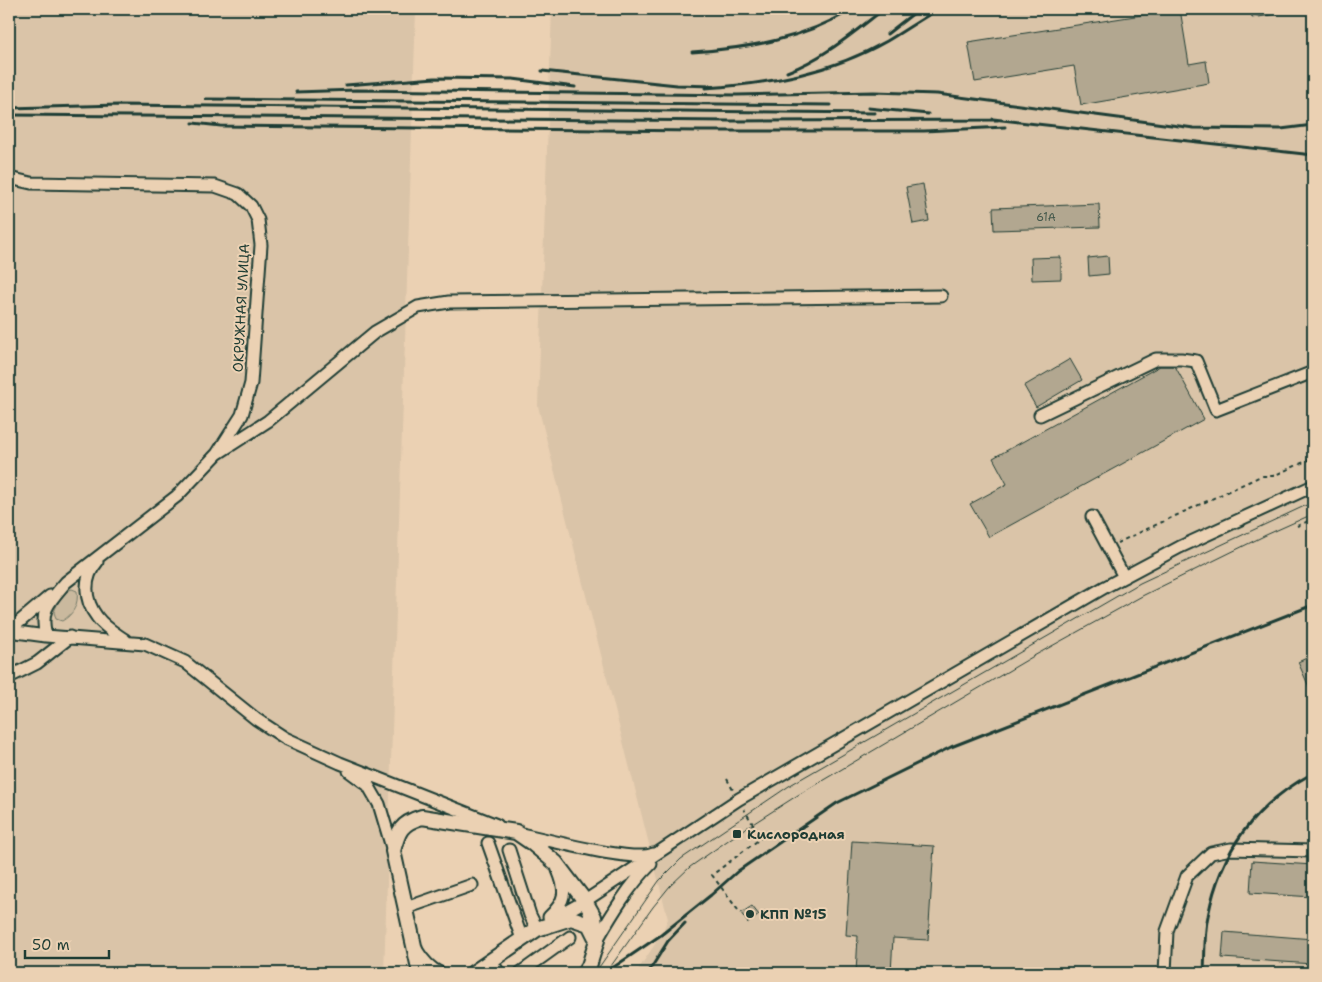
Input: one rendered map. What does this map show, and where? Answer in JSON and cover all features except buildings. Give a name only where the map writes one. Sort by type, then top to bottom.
[{"type":"main road","points":[[420,973],[393,852],[396,837],[402,826],[408,821],[422,816],[516,832],[556,863],[585,901],[594,917],[598,940],[589,966],[584,973]]},
{"type":"main road","points":[[473,973],[537,929],[571,918],[589,924],[598,940]]},
{"type":"street","name":"ОКРУЖНАЯ УЛИЦА","points":[[9,178],[31,183],[215,186],[238,194],[251,206],[258,220],[261,245],[251,383],[242,415],[217,454],[177,496],[112,546]]},
{"type":"street","points":[[217,454],[268,421],[375,332],[418,307],[449,302],[940,296]]},
{"type":"street","points":[[1040,415],[1156,359],[1181,358],[1196,361],[1216,410],[1313,372]]},
{"type":"street","points":[[537,929],[585,901],[739,799],[1124,577],[1180,547],[1313,486]]},
{"type":"street","points":[[1092,517],[1124,577]]},
{"type":"street","points":[[9,629],[112,546]]},
{"type":"street","points":[[112,546],[92,568],[86,585],[89,601],[96,617],[108,629],[126,641]]},
{"type":"street","points":[[46,636],[42,621],[46,608],[66,582]]},
{"type":"street","points":[[9,629],[46,636],[145,644],[185,662],[256,719],[285,738],[340,763],[516,832],[610,853],[634,856],[649,856],[666,848]]},
{"type":"street","points":[[9,677],[37,663],[70,637]]},
{"type":"street","points":[[340,763],[368,785],[379,804],[393,852]]},
{"type":"street","points":[[488,844],[522,938]]},
{"type":"street","points":[[598,940],[621,900],[635,881],[666,848]]},
{"type":"street","points":[[1165,973],[1167,931],[1187,876],[1211,853],[1231,849],[1313,851]]},
{"type":"street","points":[[509,850],[530,915],[537,929]]},
{"type":"street","points":[[537,929],[558,909],[564,896],[564,883],[556,863]]},
{"type":"street","points":[[406,908],[472,886]]},
{"type":"street","points":[[520,973],[570,937]]},
{"type":"street","points":[[414,946],[422,959],[433,970],[440,973]]},
{"type":"street","points":[[491,961],[499,973]]},
{"type":"path","points":[[1108,547],[1261,476],[1273,476],[1313,458]]},
{"type":"path","points":[[1297,526],[1313,519]]},
{"type":"path","points":[[727,778],[761,838],[712,875],[738,910]]},
{"type":"shaded area","points":[[9,9],[416,9],[384,973],[9,973]]},
{"type":"shaded area","points":[[552,9],[1313,9],[1313,973],[636,973],[661,935],[668,919],[538,406]]},
{"type":"shaded area","points":[[72,589],[77,591],[74,609],[62,621],[56,619],[54,612],[59,601],[66,592]]},
{"type":"tram line","points":[[595,973],[659,881],[681,859],[792,784],[1140,583],[1313,502]]},
{"type":"tram line","points":[[606,973],[670,886],[690,867],[737,834],[798,795],[1032,657],[1144,595],[1313,514]]},
{"type":"railway","points":[[692,52],[756,45],[796,35],[815,28],[853,9]]},
{"type":"railway","points":[[787,72],[826,52],[884,9]]},
{"type":"railway","points":[[887,34],[919,9]]},
{"type":"railway","points":[[705,88],[776,80],[821,69],[866,52],[939,9]]},
{"type":"railway","points":[[542,71],[677,85],[713,86]]},
{"type":"railway","points":[[346,85],[435,78],[513,79],[575,87]]},
{"type":"railway","points":[[296,92],[356,90],[737,95],[874,92],[937,94],[1194,128],[1281,129],[1313,125]]},
{"type":"railway","points":[[206,99],[831,105]]},
{"type":"railway","points":[[9,108],[119,105],[875,113]]},
{"type":"railway","points":[[868,108],[928,114]]},
{"type":"railway","points":[[9,115],[731,121],[998,120]]},
{"type":"railway","points":[[993,119],[1313,155]]},
{"type":"railway","points":[[193,123],[221,126],[701,131]]},
{"type":"railway","points":[[698,131],[924,131],[1005,127]]},
{"type":"railway","points":[[605,973],[661,935],[738,871],[837,803],[951,747],[1313,605]]},
{"type":"railway","points":[[1204,973],[1205,937],[1208,916],[1214,892],[1231,850],[1257,815],[1292,786],[1313,773]]},
{"type":"railway","points":[[648,973],[668,941],[685,923]]},
{"type":"place","name":"Кислородная","points":[[737,834]]},
{"type":"place","name":"КПП №15","points":[[750,914]]}]
